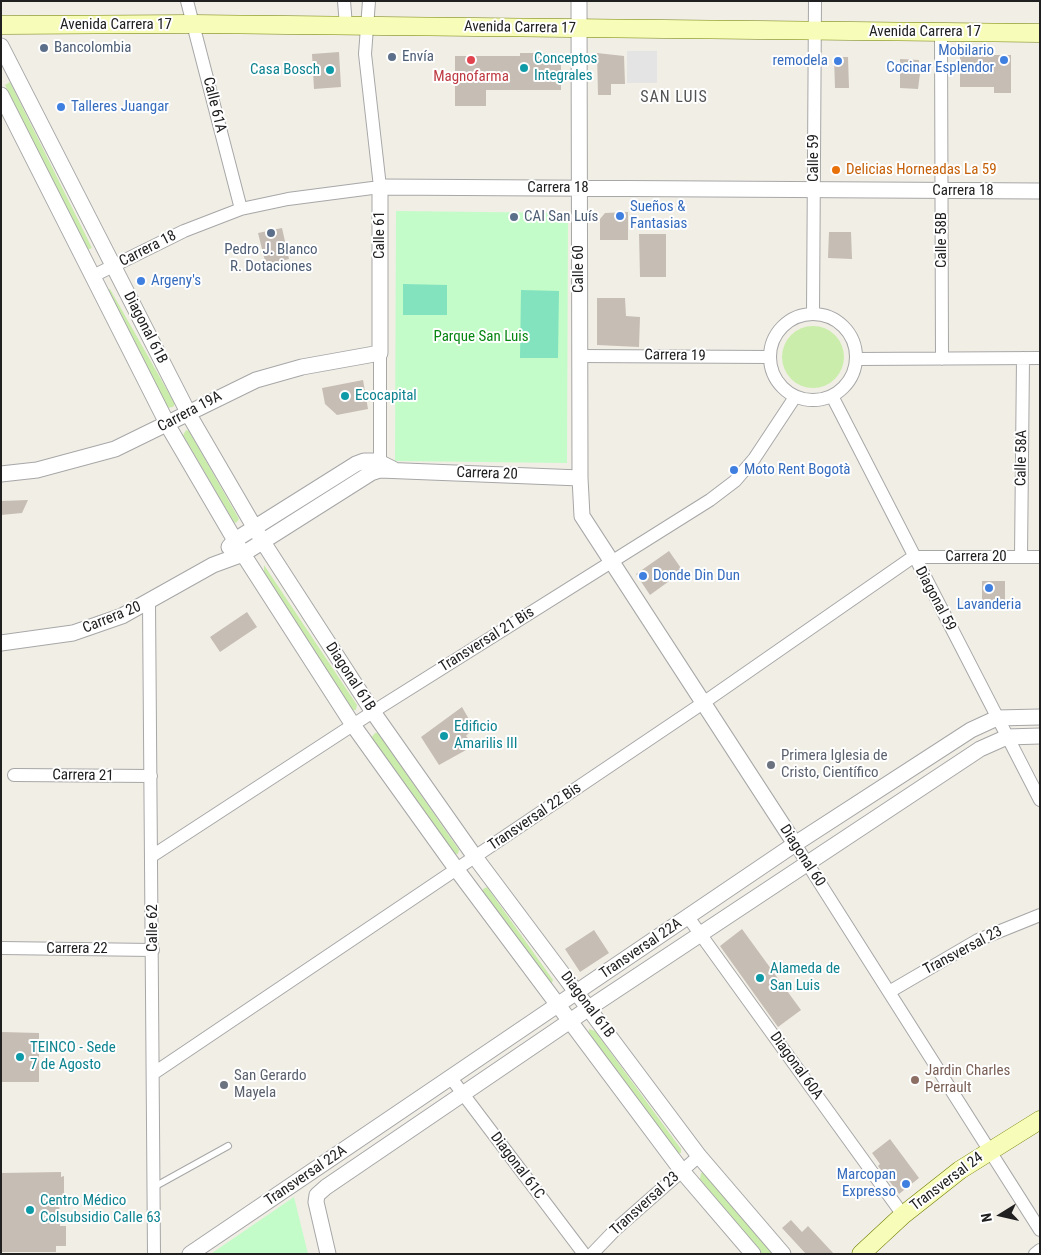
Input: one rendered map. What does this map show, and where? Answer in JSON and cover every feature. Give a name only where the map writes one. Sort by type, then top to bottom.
[{"type":"main road","name":"Avenida Carrera 17","points":[[1,25],[193,24],[1040,33]]},
{"type":"main road","name":"Transversal 24","points":[[862,1254],[902,1215],[990,1150],[1040,1120]]},
{"type":"street","name":"Calle 61A","points":[[187,1],[241,209]]},
{"type":"street","points":[[344,1],[346,26]]},
{"type":"street","name":"Calle 61","points":[[369,1],[365,54],[380,187],[380,353],[385,468]]},
{"type":"street","name":"Calle 60","points":[[579,1],[580,478]]},
{"type":"street","name":"Calle 59","points":[[813,314],[815,1]]},
{"type":"street","name":"Calle 58B","points":[[941,32],[942,359]]},
{"type":"street","name":"Diagonal 61B","points":[[1,46],[189,412],[263,542],[373,712],[475,857],[590,1008],[699,1156],[782,1254]]},
{"type":"street","name":"Diagonal 61B","points":[[1,95],[167,424],[243,554],[353,724],[569,1022],[682,1171],[753,1254]]},
{"type":"street","name":"Carrera 18","points":[[93,276],[184,231],[241,209],[288,198],[380,187],[1040,191]]},
{"type":"street","points":[[813,314],[832,319],[840,324],[852,340],[856,359],[849,381],[832,396],[814,401],[795,397],[779,385],[770,367],[774,338],[786,323],[804,315],[813,314]]},
{"type":"street","name":"Carrera 19A","points":[[1,474],[37,470],[84,459],[115,449],[256,380],[302,367],[380,353]]},
{"type":"street","name":"Carrera 19","points":[[580,356],[770,357]]},
{"type":"street","name":"Calle 58A","points":[[1021,557],[1024,358]]},
{"type":"street","points":[[856,359],[1040,358]]},
{"type":"street","name":"Diagonal 59","points":[[832,396],[913,557],[1040,800]]},
{"type":"street","name":"Transversal 21 Bis","points":[[152,856],[353,724],[710,500],[735,481],[754,459],[795,397]]},
{"type":"street","name":"Carrera 20","points":[[1,643],[50,638],[149,610],[213,565],[235,540],[356,464],[370,460],[385,468],[580,478]]},
{"type":"street","name":"Carrera 20","points":[[213,565],[243,554],[363,478],[385,468]]},
{"type":"street","name":"Diagonal 60","points":[[580,478],[582,516],[809,865],[1040,1230]]},
{"type":"street","name":"Carrera 20","points":[[913,557],[1040,557]]},
{"type":"street","name":"Transversal 22 Bis","points":[[154,1073],[703,703],[913,557]]},
{"type":"street","name":"Calle 62","points":[[149,610],[154,1254]]},
{"type":"street","points":[[997,718],[1040,717]]},
{"type":"street","name":"Transversal 22A","points":[[190,1254],[795,844],[971,730],[997,718]]},
{"type":"street","points":[[1007,737],[1040,736]]},
{"type":"street","name":"Transversal 22A","points":[[328,1254],[317,1210],[317,1195],[326,1187],[569,1022],[809,865],[980,749],[1007,737]]},
{"type":"street","name":"Carrera 21","points":[[14,775],[151,776]]},
{"type":"street","name":"Transversal 23","points":[[889,992],[978,940],[1040,915]]},
{"type":"street","name":"Diagonal 60A","points":[[688,917],[902,1215]]},
{"type":"street","name":"Carrera 22","points":[[1,948],[153,950]]},
{"type":"street","name":"Diagonal 61C","points":[[451,1078],[584,1254]]},
{"type":"street","name":"Transversal 23","points":[[592,1254],[616,1229],[699,1156]]},
{"type":"street","points":[[1035,1254],[1040,1250]]},
{"type":"lane","points":[[154,1187],[228,1146]]},
{"type":"green space","points":[[10,82],[92,248],[87,250],[5,85]]},
{"type":"green space","name":"Parque San Luis","points":[[396,211],[568,213],[567,463],[395,461]]},
{"type":"green space","points":[[403,284],[447,285],[447,315],[403,315]]},
{"type":"green space","points":[[110,289],[175,404],[173,407],[167,408],[107,290]]},
{"type":"green space","points":[[521,290],[559,291],[558,358],[520,358]]},
{"type":"green space","points":[[813,326],[825,328],[835,335],[842,345],[844,357],[842,369],[835,379],[825,386],[813,388],[801,386],[791,379],[784,369],[782,357],[784,345],[791,335],[801,328]]},
{"type":"green space","points":[[186,430],[189,431],[239,519],[236,523],[183,435]]},
{"type":"green space","points":[[264,565],[357,705],[356,710],[352,710],[264,572]]},
{"type":"green space","points":[[375,733],[378,733],[459,850],[458,854],[455,854],[371,738]]},
{"type":"green space","points":[[487,887],[553,980],[551,985],[482,895],[483,889]]},
{"type":"green space","points":[[589,1029],[595,1031],[681,1149],[681,1153],[678,1153],[588,1035]]},
{"type":"green space","points":[[701,1173],[706,1173],[775,1254],[761,1254],[700,1179]]},
{"type":"green space","points":[[294,1197],[308,1254],[212,1253]]},
{"type":"shaded area","points":[[627,51],[657,51],[657,83],[627,83]]},
{"type":"building","name":"Casa Bosch","points":[[339,52],[341,87],[314,89],[312,54]]},
{"type":"building","points":[[520,53],[548,53],[548,56],[561,56],[561,90],[486,90],[486,106],[455,106],[455,56],[520,56]]},
{"type":"building","points":[[597,53],[624,56],[625,84],[611,84],[611,95],[598,95]]},
{"type":"building","points":[[960,55],[1011,55],[1011,93],[994,93],[994,87],[960,87]]},
{"type":"building","points":[[834,57],[848,57],[849,88],[835,88]]},
{"type":"building","points":[[900,59],[919,60],[919,66],[921,66],[918,89],[900,88]]},
{"type":"building","points":[[628,212],[628,240],[600,240],[600,219],[605,213]]},
{"type":"building","points":[[282,228],[289,259],[266,265],[258,233]]},
{"type":"building","points":[[829,232],[851,232],[852,259],[828,258]]},
{"type":"building","points":[[639,234],[666,234],[666,277],[640,277]]},
{"type":"building","points":[[597,298],[625,298],[626,316],[640,317],[639,347],[597,345]]},
{"type":"building","name":"Ecocapital","points":[[363,380],[368,409],[337,415],[325,404],[322,388]]},
{"type":"building","points":[[28,500],[22,513],[1,515],[1,501]]},
{"type":"building","points":[[669,551],[683,571],[650,595],[636,574]]},
{"type":"building","points":[[982,581],[1005,581],[1005,605],[982,605]]},
{"type":"building","points":[[247,612],[257,627],[220,652],[210,637]]},
{"type":"building","name":"Edificio Amarilis III","points":[[462,707],[474,728],[466,736],[475,745],[439,765],[421,737]]},
{"type":"building","name":"Alameda de San Luis","points":[[742,929],[801,1010],[778,1027],[720,946]]},
{"type":"building","points":[[594,930],[609,953],[580,972],[565,949]]},
{"type":"building","name":"TEINCO - Sede 7 de Agosto","points":[[1,1032],[39,1033],[39,1082],[1,1082]]},
{"type":"building","points":[[890,1139],[919,1178],[899,1194],[878,1166],[880,1164],[872,1153]]},
{"type":"building","name":"Centro Médico Colsubsidio Calle 63","points":[[61,1172],[61,1177],[64,1176],[64,1195],[59,1195],[60,1226],[66,1226],[66,1246],[56,1246],[56,1252],[1,1252],[1,1173]]},
{"type":"building","points":[[791,1220],[802,1232],[808,1226],[834,1254],[806,1254],[782,1228]]},
{"type":"place","name":"Bancolombia","points":[[44,48]]},
{"type":"place","name":"Envía","points":[[392,57]]},
{"type":"place","name":"Magnofarma","points":[[471,60]]},
{"type":"place","name":"Mobilario Cocinar Esplendor","points":[[1004,60]]},
{"type":"place","name":"remodela","points":[[838,61]]},
{"type":"place","name":"Conceptos Integrales","points":[[524,68]]},
{"type":"place","name":"Casa Bosch","points":[[330,70]]},
{"type":"place","name":"Talleres Juangar","points":[[61,107]]},
{"type":"place","name":"Delicias Horneadas La 59","points":[[836,170]]},
{"type":"place","name":"Sueños & Fantasias","points":[[620,216]]},
{"type":"place","name":"CAI San Luís","points":[[514,217]]},
{"type":"place","name":"Pedro J. Blanco R. Dotaciones","points":[[271,233]]},
{"type":"place","name":"Argeny's","points":[[141,281]]},
{"type":"place","name":"Ecocapital","points":[[345,396]]},
{"type":"place","name":"Moto Rent Bogotà","points":[[734,470]]},
{"type":"place","name":"Donde Din Dun","points":[[643,576]]},
{"type":"place","name":"Lavanderia","points":[[989,588]]},
{"type":"place","name":"Edificio Amarilis III","points":[[444,736]]},
{"type":"place","name":"Primera Iglesia de Cristo, Científico","points":[[771,765]]},
{"type":"place","name":"Alameda de San Luis","points":[[760,978]]},
{"type":"place","name":"TEINCO - Sede 7 de Agosto","points":[[20,1057]]},
{"type":"place","name":"Jardin Charles Perrault","points":[[915,1080]]},
{"type":"place","name":"San Gerardo Mayela","points":[[224,1085]]},
{"type":"place","name":"Marcopan Expresso","points":[[906,1184]]},
{"type":"place","name":"Centro Médico Colsubsidio Calle 63","points":[[30,1210]]},
{"type":"district","name":"SAN LUIS","points":[[674,98]]}]
